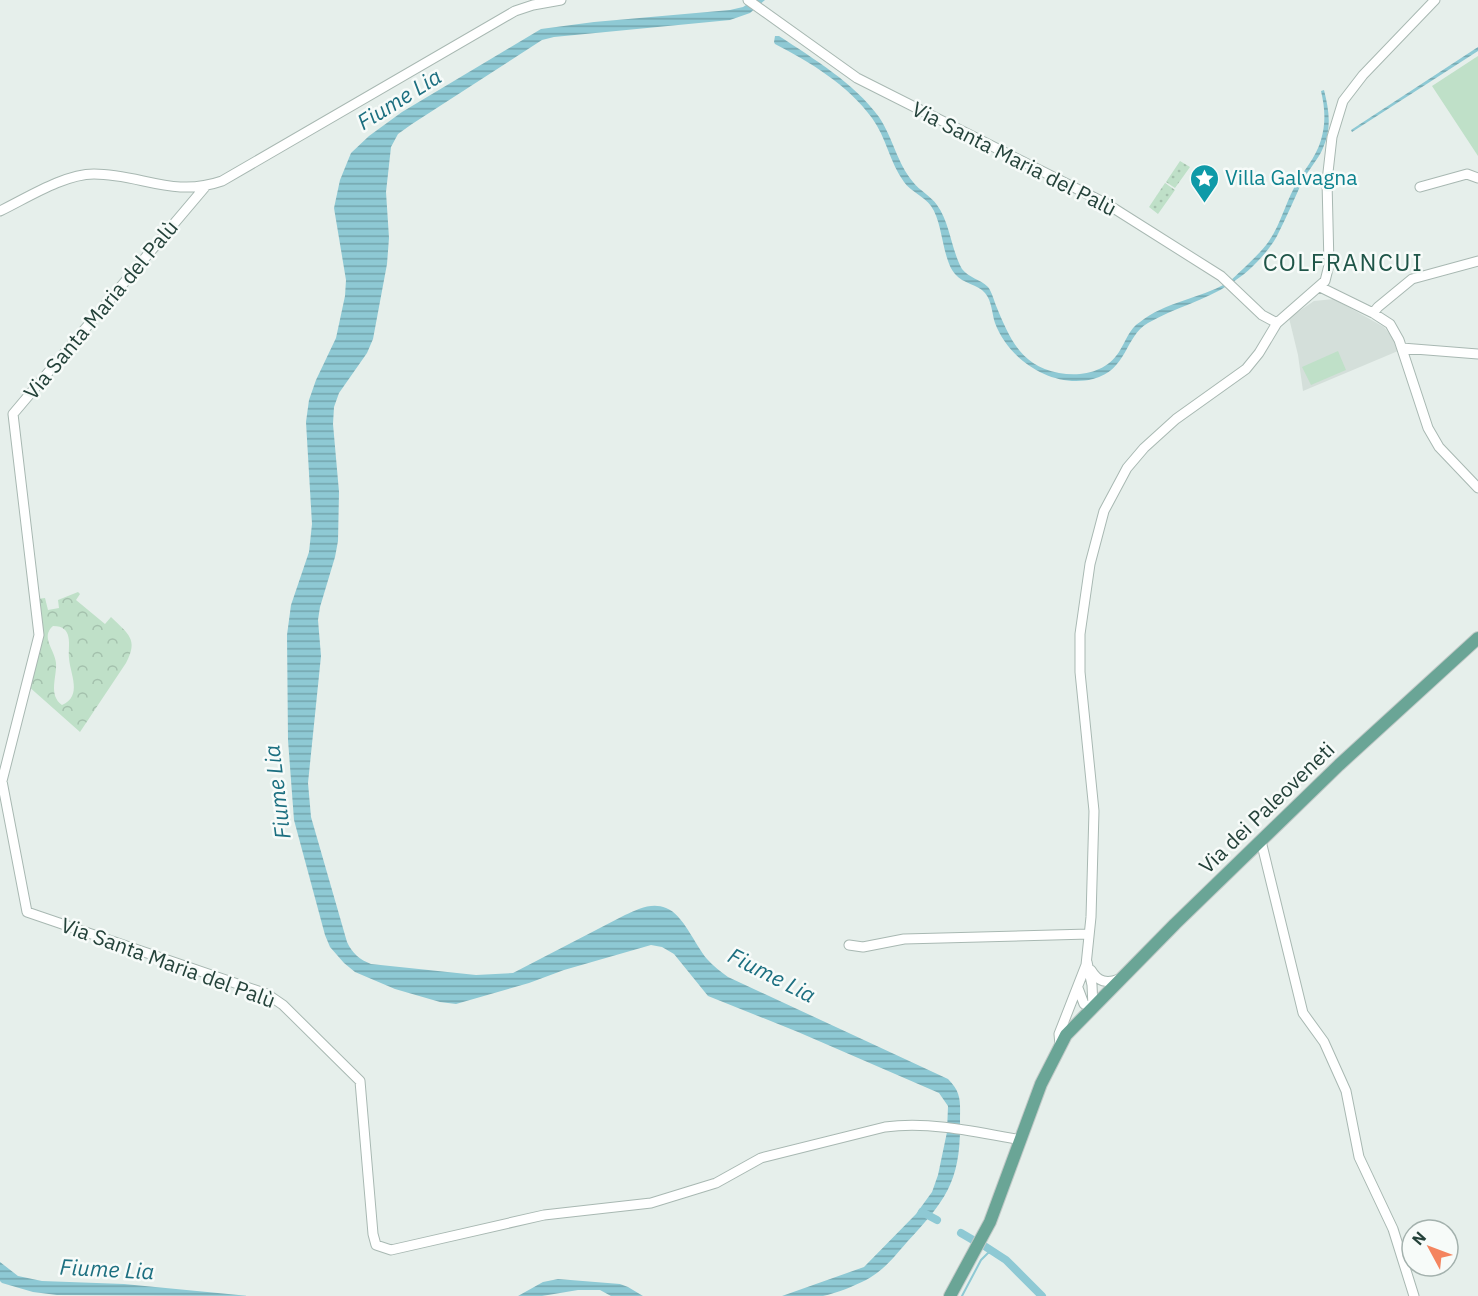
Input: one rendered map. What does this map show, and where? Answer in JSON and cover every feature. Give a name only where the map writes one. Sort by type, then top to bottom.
[{"type":"main road","name":"Via dei Paleoveneti","points":[[950,1296],[990,1222],[1041,1084],[1060,1045],[1072,1028],[1339,765],[1478,638]]},
{"type":"street","name":"Via Santa Maria del Palù","points":[[0,212],[68,178],[82,175],[113,176],[177,188],[205,187],[237,175],[515,11],[561,0]]},
{"type":"street","name":"Via Santa Maria del Palù","points":[[748,0],[857,78],[1107,204],[1221,276],[1262,315],[1277,323]]},
{"type":"street","points":[[1090,1009],[1092,985],[1088,964],[1094,811],[1080,672],[1080,634],[1090,564],[1102,519],[1114,490],[1127,468],[1144,448],[1171,423],[1246,369],[1259,353],[1277,323],[1320,287],[1328,274],[1329,265],[1327,181],[1332,137],[1343,101],[1363,75],[1435,0]]},
{"type":"street","points":[[1420,187],[1467,174],[1478,178]]},
{"type":"street","name":"Via Santa Maria del Palù","points":[[205,187],[13,414],[39,635],[2,780],[27,912],[267,994],[283,1005],[360,1082],[373,1234],[376,1245],[382,1248],[392,1250],[544,1215],[651,1203],[716,1183],[761,1158],[885,1127],[900,1125],[964,1130],[1021,1140]]},
{"type":"street","points":[[1373,313],[1377,307],[1412,279],[1478,261]]},
{"type":"street","points":[[1320,287],[1390,324],[1402,348],[1428,428],[1439,447],[1478,488]]},
{"type":"street","points":[[1402,348],[1478,354]]},
{"type":"street","points":[[1261,841],[1303,1013],[1324,1042],[1346,1091],[1359,1156],[1393,1229],[1414,1296]]},
{"type":"street","points":[[849,945],[863,946],[904,939],[1089,934]]},
{"type":"street","points":[[1088,964],[1094,975],[1101,981],[1110,983],[1121,978]]},
{"type":"street","points":[[1060,1045],[1059,1034],[1088,964]]},
{"type":"street","points":[[1078,988],[1084,1004],[1090,1009]]},
{"type":"shaded area","points":[[1334,299],[1384,327],[1392,337],[1398,351],[1303,391],[1298,355],[1289,318],[1314,301]]},
{"type":"green space","points":[[1478,56],[1478,156],[1432,86]]},
{"type":"green space","points":[[1180,161],[1190,167],[1175,188],[1166,182]]},
{"type":"green space","points":[[1165,183],[1175,190],[1158,214],[1149,207]]},
{"type":"green space","points":[[1338,351],[1346,370],[1311,385],[1302,367]]},
{"type":"green space","points":[[78,592],[80,594],[76,600],[105,624],[111,617],[130,637],[132,648],[126,663],[80,732],[27,685],[33,664],[37,599],[45,598],[48,610],[59,608],[58,600]],"holes":[[[53,626],[64,629],[68,637],[74,684],[72,696],[62,705],[55,696],[56,663],[48,639],[49,630]]]},
{"type":"water","points":[[754,0],[765,0],[750,13],[730,20],[542,40],[398,134],[391,147],[386,192],[389,238],[387,264],[373,339],[367,353],[339,393],[334,407],[333,424],[339,492],[338,541],[318,620],[321,656],[308,783],[311,817],[347,942],[354,953],[371,964],[476,975],[513,973],[630,913],[645,907],[661,906],[678,917],[707,959],[728,977],[948,1079],[956,1089],[959,1098],[960,1142],[954,1175],[941,1201],[921,1227],[878,1272],[856,1285],[823,1296],[782,1296],[864,1267],[916,1214],[932,1192],[947,1132],[948,1106],[939,1093],[708,996],[674,954],[662,947],[651,945],[456,1004],[440,1002],[395,989],[355,972],[330,947],[325,935],[294,820],[288,740],[287,635],[291,605],[309,552],[312,524],[306,422],[309,400],[316,380],[336,338],[345,296],[346,280],[334,208],[340,180],[351,153],[369,136],[402,112],[541,29],[730,10],[743,7]]},
{"type":"water","points":[[775,36],[779,36],[833,72],[869,105],[884,125],[908,175],[935,202],[941,212],[962,269],[989,289],[1007,330],[1019,350],[1035,364],[1059,373],[1093,372],[1114,359],[1133,328],[1150,315],[1216,288],[1233,278],[1269,241],[1294,188],[1316,153],[1324,128],[1321,91],[1324,90],[1328,112],[1328,133],[1321,152],[1302,182],[1277,236],[1268,250],[1250,269],[1221,290],[1148,323],[1134,336],[1119,361],[1104,375],[1078,381],[1062,380],[1034,369],[1021,360],[1010,349],[995,323],[985,293],[955,274],[947,259],[935,213],[928,203],[904,182],[877,125],[862,106],[828,75],[775,44]]},
{"type":"water","points":[[1478,47],[1478,51],[1352,132],[1351,130]]},
{"type":"water","points":[[0,1262],[18,1276],[42,1281],[124,1284],[249,1296],[57,1295],[33,1292],[2,1283],[0,1281]]},
{"type":"water","points":[[558,1279],[620,1284],[643,1296],[611,1296],[600,1290],[578,1290],[542,1296],[518,1296],[543,1282]]},
{"type":"waterway","points":[[922,1212],[937,1220]]},
{"type":"waterway","points":[[961,1233],[973,1240]]},
{"type":"waterway","points":[[986,1247],[1006,1260],[1042,1296]]},
{"type":"waterway","points":[[962,1296],[981,1260],[988,1253],[995,1252]]},
{"type":"place","name":"Villa Galvagna","points":[[1204,204]]},
{"type":"district","name":"COLFRANCUI","points":[[1343,263]]},
{"type":"water label","name":"Fiume Lia","points":[[399,99]]},
{"type":"water label","name":"Fiume Lia","points":[[277,792]]},
{"type":"water label","name":"Fiume Lia","points":[[772,975]]},
{"type":"water label","name":"Fiume Lia","points":[[107,1269]]}]
